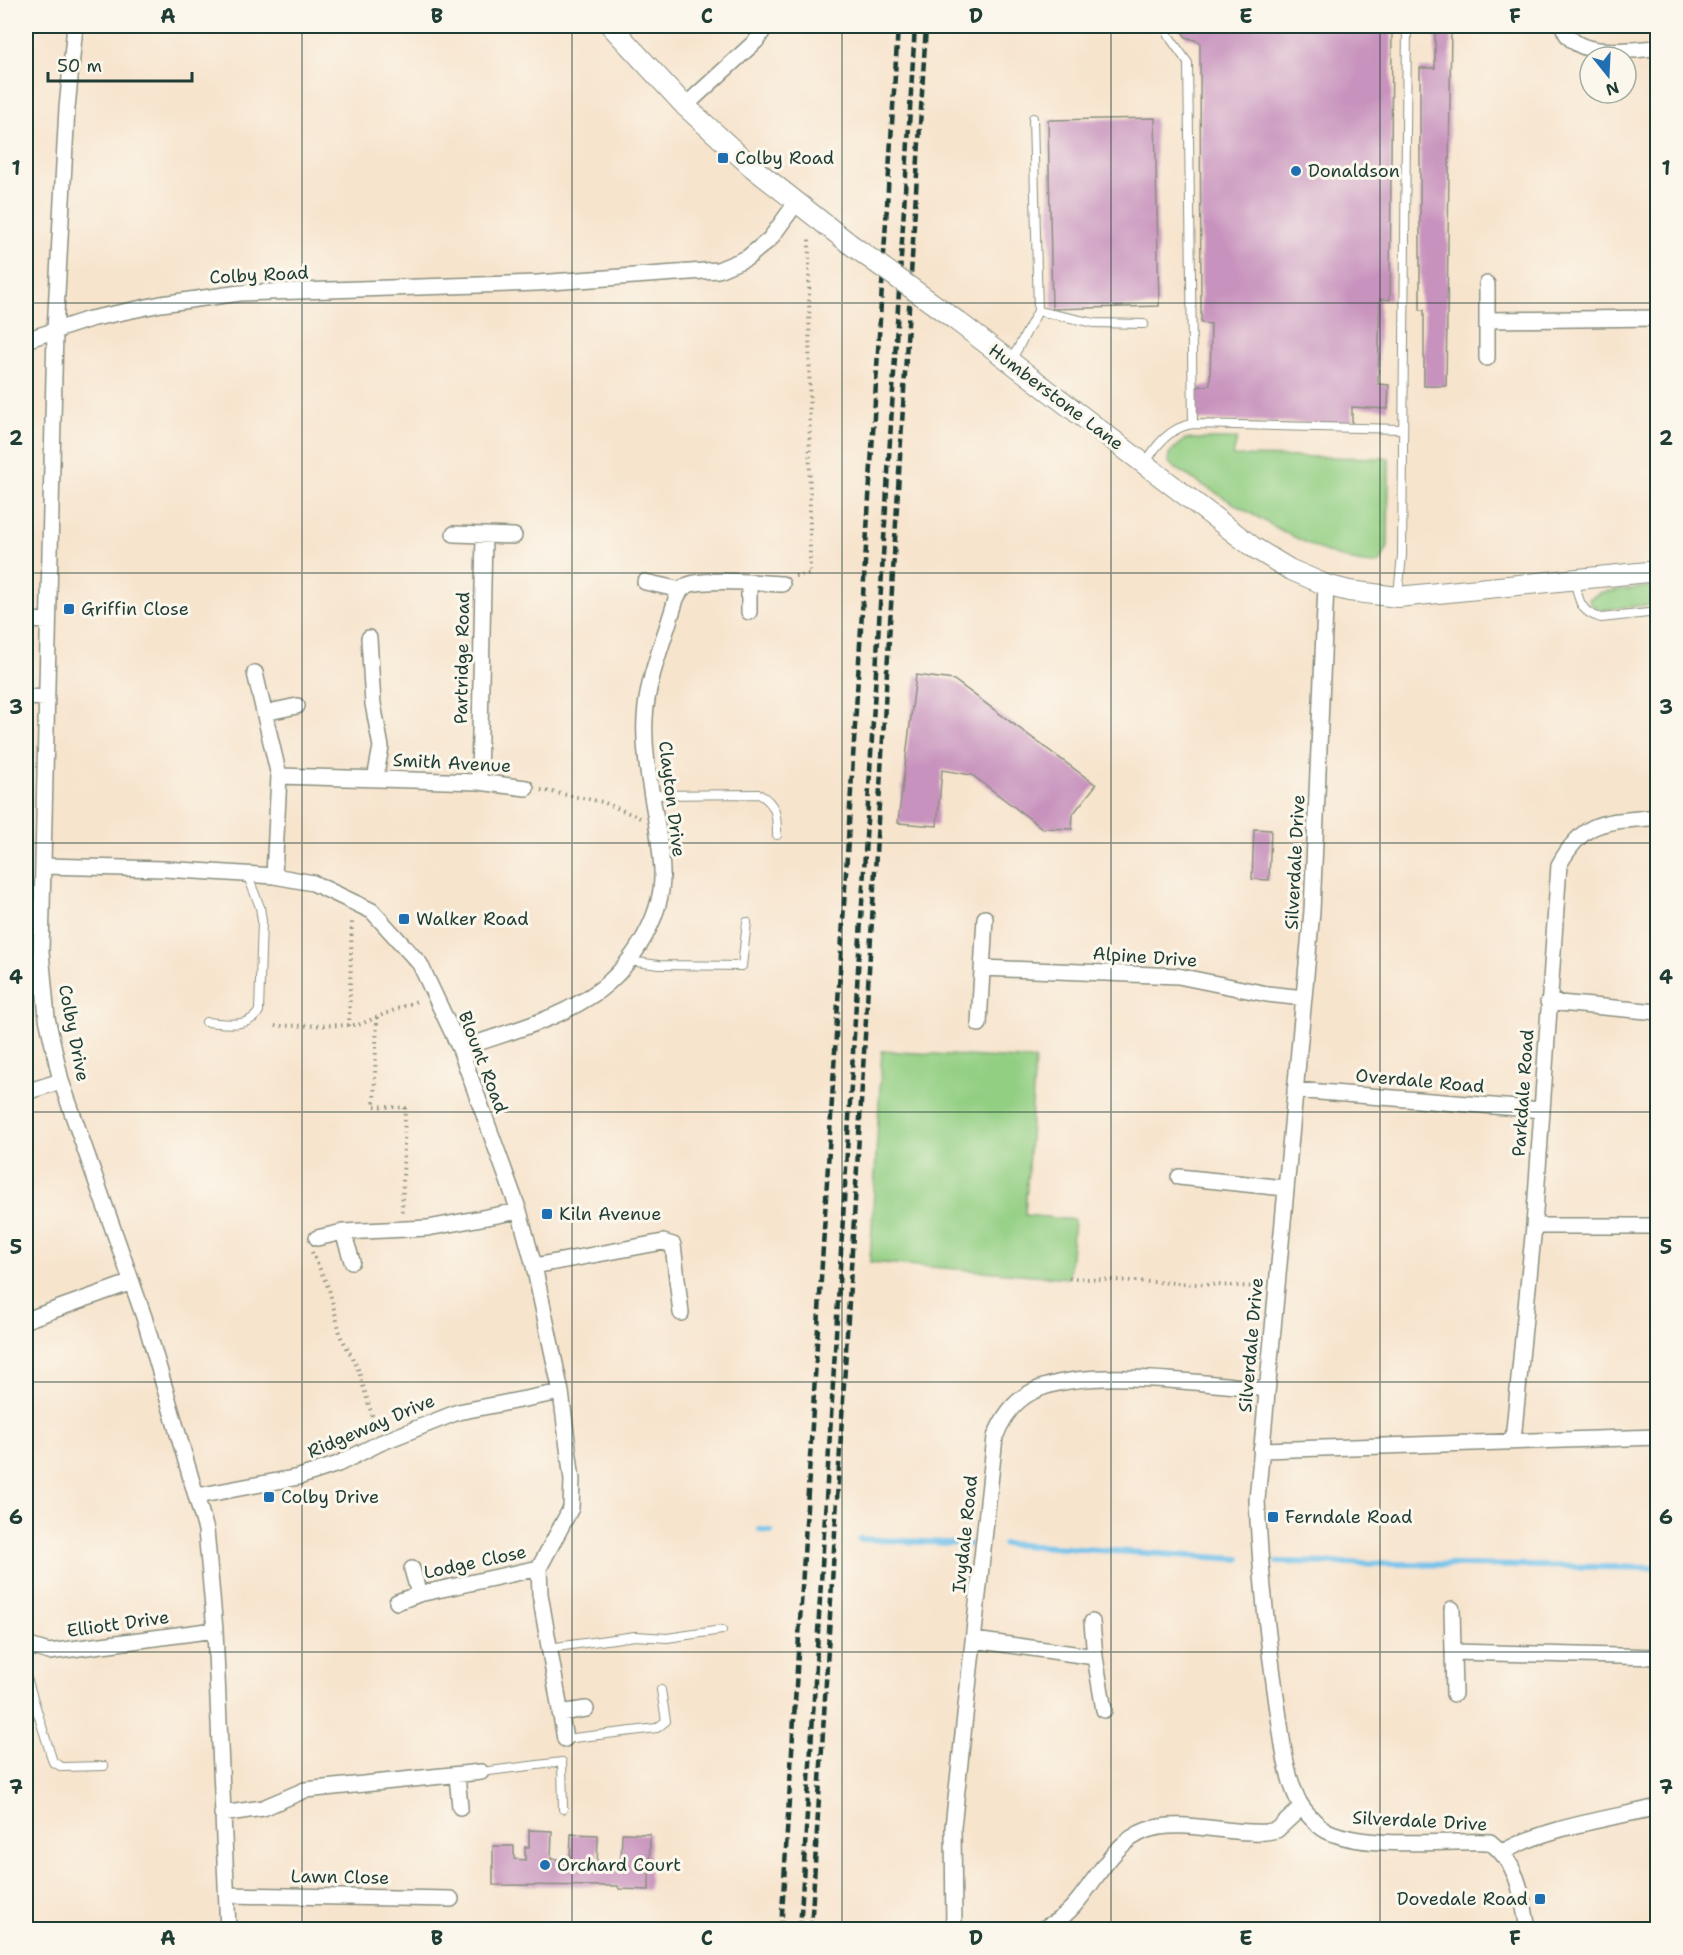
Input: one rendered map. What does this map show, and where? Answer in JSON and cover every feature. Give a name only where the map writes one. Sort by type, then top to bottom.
[{"type":"street","name":"Colby Drive","points":[[75,26],[67,108],[55,331],[41,952],[47,1018],[61,1081],[132,1282],[206,1530],[216,1630],[228,1929]]},
{"type":"street","name":"Humberstone Lane","points":[[611,26],[685,106],[802,208],[957,321],[1144,465],[1289,570],[1326,585],[1349,591],[1398,597],[1658,571]]},
{"type":"street","points":[[685,106],[756,41],[766,26]]},
{"type":"street","points":[[1563,26],[1572,41],[1602,51],[1658,48]]},
{"type":"street","name":"Colby Road","points":[[26,340],[90,320],[161,304],[240,293],[434,288],[718,270],[747,258],[802,208]]},
{"type":"street","points":[[1487,284],[1487,358]]},
{"type":"street","points":[[1487,320],[1658,318]]},
{"type":"street","points":[[454,534],[514,536]]},
{"type":"street","name":"Partridge Road","points":[[479,782],[484,535]]},
{"type":"street","points":[[645,582],[681,590],[688,585],[706,583],[782,584]]},
{"type":"street","points":[[749,583],[749,612]]},
{"type":"street","name":"Silverdale Drive","points":[[1326,585],[1317,834],[1257,1500],[1260,1576],[1284,1750],[1291,1781],[1302,1807],[1325,1830],[1347,1838],[1490,1842],[1503,1852],[1512,1864],[1528,1929]]},
{"type":"street","name":"Clayton Drive","points":[[460,1049],[566,1011],[589,998],[640,946],[656,913],[662,874],[658,825],[645,749],[645,716],[652,681],[681,590]]},
{"type":"street","points":[[26,620],[48,621]]},
{"type":"street","name":"Smith Avenue","points":[[369,638],[373,704],[381,747],[375,779]]},
{"type":"street","points":[[255,673],[279,776],[274,876]]},
{"type":"street","points":[[26,697],[47,698]]},
{"type":"street","points":[[264,713],[297,706]]},
{"type":"street","name":"Smith Avenue","points":[[279,776],[479,782],[526,788]]},
{"type":"street","name":"Parkdale Road","points":[[1513,1440],[1534,1226],[1559,865],[1570,844],[1584,830],[1600,824],[1658,817]]},
{"type":"street","name":"Blount Road","points":[[44,866],[164,869],[274,876],[313,882],[352,899],[372,911],[420,964],[460,1049],[519,1211],[534,1266],[561,1392],[572,1480],[571,1508],[539,1568]]},
{"type":"street","points":[[979,1024],[985,918]]},
{"type":"street","name":"Alpine Drive","points":[[982,968],[1178,976],[1304,998]]},
{"type":"street","points":[[1548,1002],[1658,1012]]},
{"type":"street","points":[[26,1092],[61,1081]]},
{"type":"street","name":"Overdale Road","points":[[1295,1090],[1542,1110]]},
{"type":"street","points":[[1179,1177],[1285,1188]]},
{"type":"street","points":[[317,1238],[343,1232],[455,1224],[519,1211]]},
{"type":"street","points":[[1534,1226],[1658,1226]]},
{"type":"street","points":[[343,1232],[352,1261]]},
{"type":"street","points":[[534,1266],[663,1242],[673,1245],[681,1313]]},
{"type":"street","points":[[26,1320],[132,1282]]},
{"type":"street","name":"Ivydale Road","points":[[954,1929],[953,1827],[995,1437],[1002,1418],[1018,1401],[1036,1390],[1083,1379],[1145,1379],[1266,1389]]},
{"type":"street","name":"Ridgeway Drive","points":[[197,1496],[299,1477],[338,1464],[380,1443],[458,1412],[561,1392]]},
{"type":"street","points":[[1261,1450],[1658,1437]]},
{"type":"street","points":[[539,1568],[540,1594],[565,1739]]},
{"type":"street","name":"Lodge Close","points":[[397,1602],[419,1594],[539,1568]]},
{"type":"street","name":"Lodge Close","points":[[412,1569],[419,1594]]},
{"type":"street","points":[[1452,1609],[1454,1694]]},
{"type":"street","points":[[1092,1622],[1104,1710]]},
{"type":"street","name":"Elliott Drive","points":[[26,1646],[50,1652],[216,1630]]},
{"type":"street","points":[[974,1640],[1095,1657]]},
{"type":"street","points":[[1453,1652],[1658,1657]]},
{"type":"street","points":[[560,1713],[586,1709]]},
{"type":"street","points":[[222,1814],[263,1808],[305,1790],[481,1772]]},
{"type":"street","points":[[457,1776],[460,1807]]},
{"type":"street","points":[[1041,1929],[1061,1918],[1076,1903],[1099,1870],[1132,1839],[1146,1830],[1179,1827],[1266,1832],[1277,1830],[1302,1807]]},
{"type":"street","points":[[1503,1852],[1531,1839],[1658,1807]]},
{"type":"street","name":"Lawn Close","points":[[227,1895],[451,1899]]},
{"type":"lane","points":[[1168,26],[1168,35],[1188,63],[1193,424]]},
{"type":"lane","points":[[1398,597],[1402,555],[1407,26]]},
{"type":"lane","points":[[1011,363],[1038,311],[1033,118]]},
{"type":"lane","points":[[1038,311],[1094,323],[1144,324]]},
{"type":"lane","points":[[1144,465],[1162,440],[1175,429],[1193,424],[1402,429]]},
{"type":"lane","points":[[1575,580],[1581,605],[1593,616],[1601,618],[1658,612]]},
{"type":"lane","points":[[652,795],[759,794],[770,800],[777,812],[777,835]]},
{"type":"lane","points":[[206,1022],[246,1023],[256,1018],[259,1011],[262,921],[260,907],[247,874]]},
{"type":"lane","points":[[627,960],[658,965],[742,966],[747,922]]},
{"type":"lane","points":[[549,1648],[635,1636],[667,1638],[722,1630]]},
{"type":"lane","points":[[26,1675],[53,1762],[62,1767],[104,1766]]},
{"type":"lane","points":[[565,1739],[657,1728],[666,1720],[661,1690]]},
{"type":"lane","points":[[481,1772],[561,1762],[563,1809]]},
{"type":"path","points":[[782,584],[784,577],[810,574],[802,208]]},
{"type":"path","points":[[526,788],[603,802],[658,825]]},
{"type":"path","points":[[349,1026],[352,899]]},
{"type":"path","points":[[275,1026],[349,1026],[367,1023],[389,1010],[435,995]]},
{"type":"path","points":[[377,1017],[374,1106],[405,1108],[401,1228]]},
{"type":"path","points":[[317,1238],[310,1249],[329,1289],[341,1337],[357,1366],[380,1443]]},
{"type":"path","points":[[1069,1278],[1276,1288]]},
{"type":"green space","points":[[1185,439],[1237,439],[1233,456],[1389,458],[1388,547],[1380,563],[1361,563],[1307,543],[1245,510],[1173,467],[1168,461],[1169,454]]},
{"type":"green space","points":[[1657,586],[1657,604],[1600,610],[1590,604],[1589,599],[1601,592]]},
{"type":"green space","points":[[882,1051],[1035,1060],[1025,1215],[1074,1220],[1069,1278],[870,1262]]},
{"type":"building","name":"Donaldson","points":[[1178,26],[1392,26],[1390,300],[1380,299],[1378,384],[1389,385],[1388,409],[1352,407],[1352,424],[1197,420],[1196,387],[1210,385],[1211,324],[1201,323],[1200,42],[1186,37]]},
{"type":"building","points":[[1435,26],[1451,26],[1446,386],[1424,386],[1424,310],[1420,310],[1420,68],[1435,68]]},
{"type":"building","points":[[1155,118],[1159,306],[1052,309],[1048,120]]},
{"type":"building","points":[[916,675],[954,680],[1096,785],[1073,814],[1072,829],[1042,828],[972,775],[942,770],[937,826],[898,823]]},
{"type":"building","points":[[1254,829],[1271,830],[1269,880],[1252,879]]},
{"type":"building","name":"Orchard Court","points":[[529,1830],[552,1831],[551,1859],[570,1859],[571,1834],[598,1835],[597,1870],[621,1870],[622,1833],[650,1834],[649,1890],[619,1889],[618,1886],[493,1885],[493,1846],[514,1846],[514,1859],[525,1860],[525,1847],[529,1847]]},
{"type":"waterway","points":[[760,1530],[771,1531]]},
{"type":"waterway","points":[[860,1539],[969,1544]]},
{"type":"waterway","points":[[1004,1544],[1239,1559]]},
{"type":"waterway","points":[[1277,1562],[1658,1568]]},
{"type":"railway","points":[[781,1930],[898,26]]},
{"type":"railway","points":[[800,1930],[915,26]]},
{"type":"railway","points":[[811,1930],[926,26]]},
{"type":"place","name":"Colby Road","points":[[723,158]]},
{"type":"place","name":"Donaldson","points":[[1296,171]]},
{"type":"place","name":"Griffin Close","points":[[69,609]]},
{"type":"place","name":"Walker Road","points":[[404,919]]},
{"type":"place","name":"Kiln Avenue","points":[[547,1214]]},
{"type":"place","name":"Colby Drive","points":[[269,1497]]},
{"type":"place","name":"Ferndale Road","points":[[1273,1517]]},
{"type":"place","name":"Orchard Court","points":[[545,1865]]},
{"type":"place","name":"Dovedale Road","points":[[1540,1899]]}]
